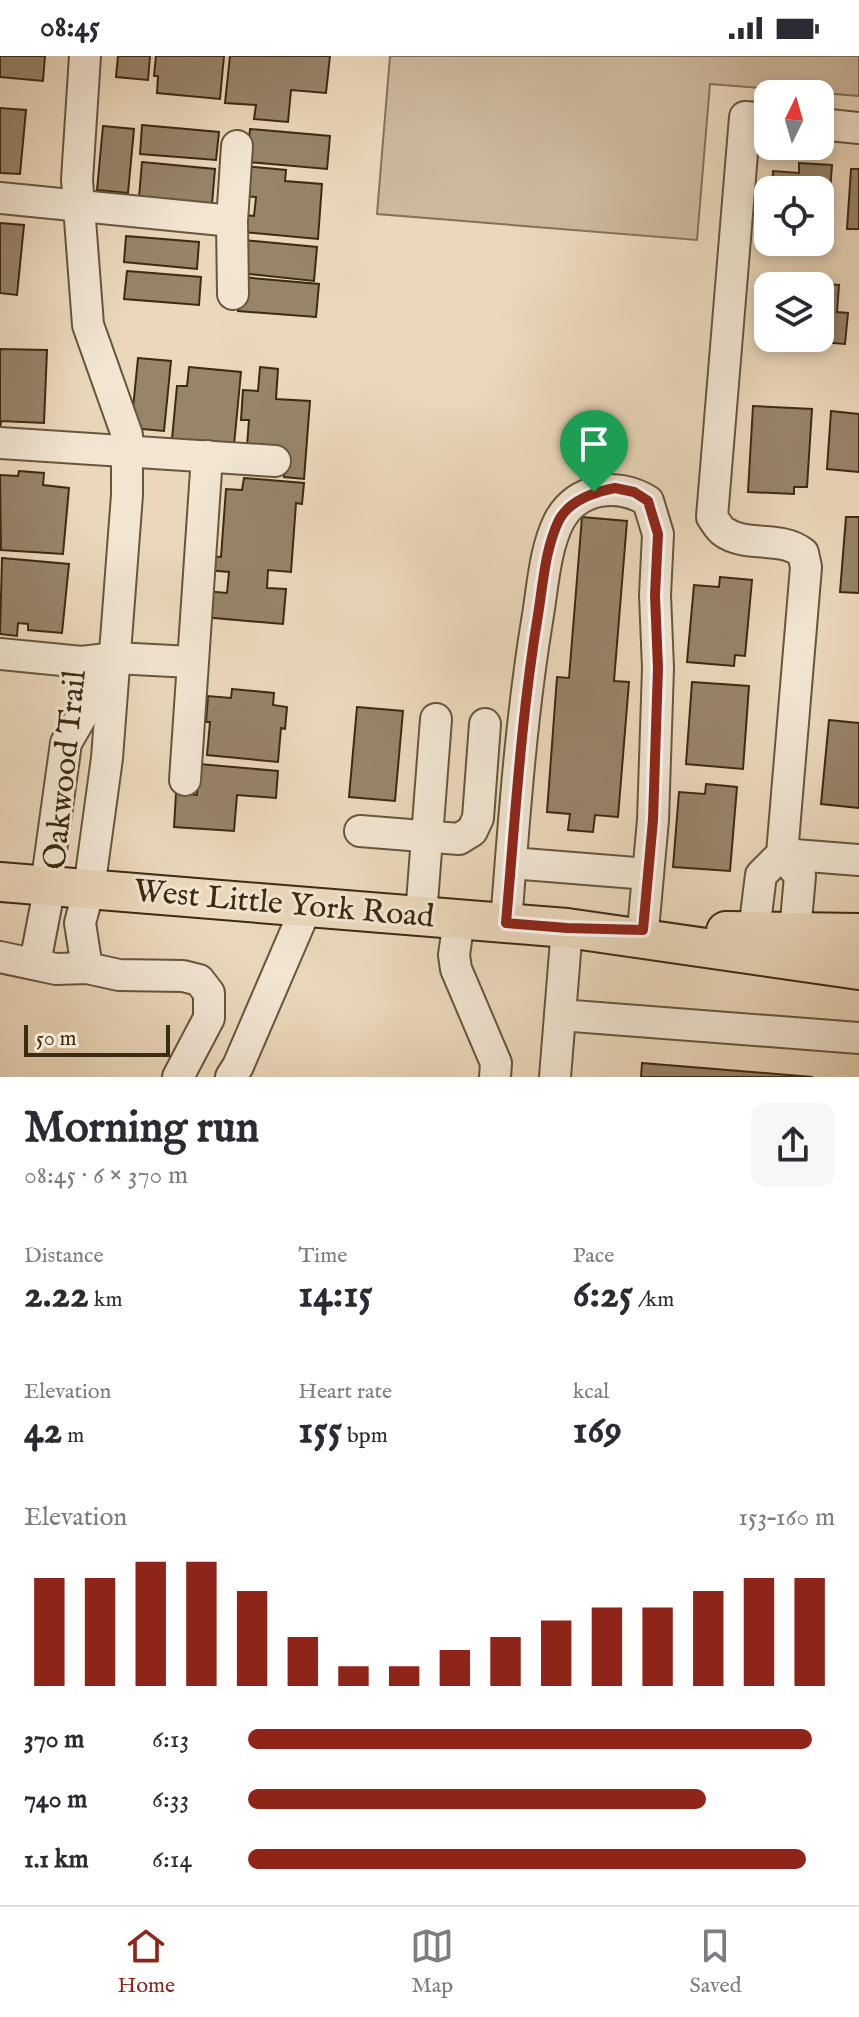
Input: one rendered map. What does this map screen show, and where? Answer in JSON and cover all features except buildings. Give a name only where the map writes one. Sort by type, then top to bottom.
[{"type":"main road","name":"West Little York Road","points":[[0,882],[567,928],[859,933]]},
{"type":"main road","name":"West Little York Road","points":[[567,928],[859,970]]},
{"type":"street","name":"Oakwood Trail","points":[[85,56],[77,180],[88,325],[127,435],[127,495],[107,758],[89,889],[80,923],[87,968]]},
{"type":"street","points":[[754,118],[745,117],[712,517],[723,532],[739,538],[791,544],[803,553],[806,567],[782,854],[761,875],[754,931]]},
{"type":"street","points":[[834,125],[859,128]]},
{"type":"street","points":[[233,294],[232,221],[237,146]]},
{"type":"street","points":[[0,198],[232,221]]},
{"type":"street","points":[[0,443],[275,461]]},
{"type":"street","points":[[185,780],[207,456]]},
{"type":"street","points":[[506,923],[530,665],[550,545],[561,518],[578,501],[594,492],[615,488],[634,492],[648,501],[658,534],[653,820],[643,930]]},
{"type":"street","points":[[0,654],[82,662],[115,658],[191,662]]},
{"type":"street","name":"Oakwood Trail","points":[[35,963],[46,906],[46,886],[66,743],[115,658]]},
{"type":"street","points":[[421,916],[436,719]]},
{"type":"street","points":[[360,831],[459,839],[472,831],[478,818],[485,724]]},
{"type":"street","points":[[782,854],[859,860]]},
{"type":"street","points":[[782,854],[800,876],[795,932]]},
{"type":"street","points":[[511,863],[648,874]]},
{"type":"street","points":[[231,1077],[306,908]]},
{"type":"street","points":[[459,919],[454,955],[456,969],[496,1063],[495,1077]]},
{"type":"street","points":[[555,1077],[567,928]]},
{"type":"street","points":[[0,957],[56,969],[87,968],[119,975],[183,976],[199,980],[209,993],[209,1018],[178,1077]]},
{"type":"street","points":[[560,1015],[859,1038]]},
{"type":"shaded area","points":[[390,56],[859,56],[859,96],[834,94],[834,80],[754,80],[754,88],[710,84],[697,240],[377,214]]},
{"type":"route","points":[[615,488],[634,492],[648,501],[658,534],[655,595],[658,668],[656,744],[643,930],[506,923],[530,665],[550,545],[561,518],[578,501],[594,492],[615,488]]}]
